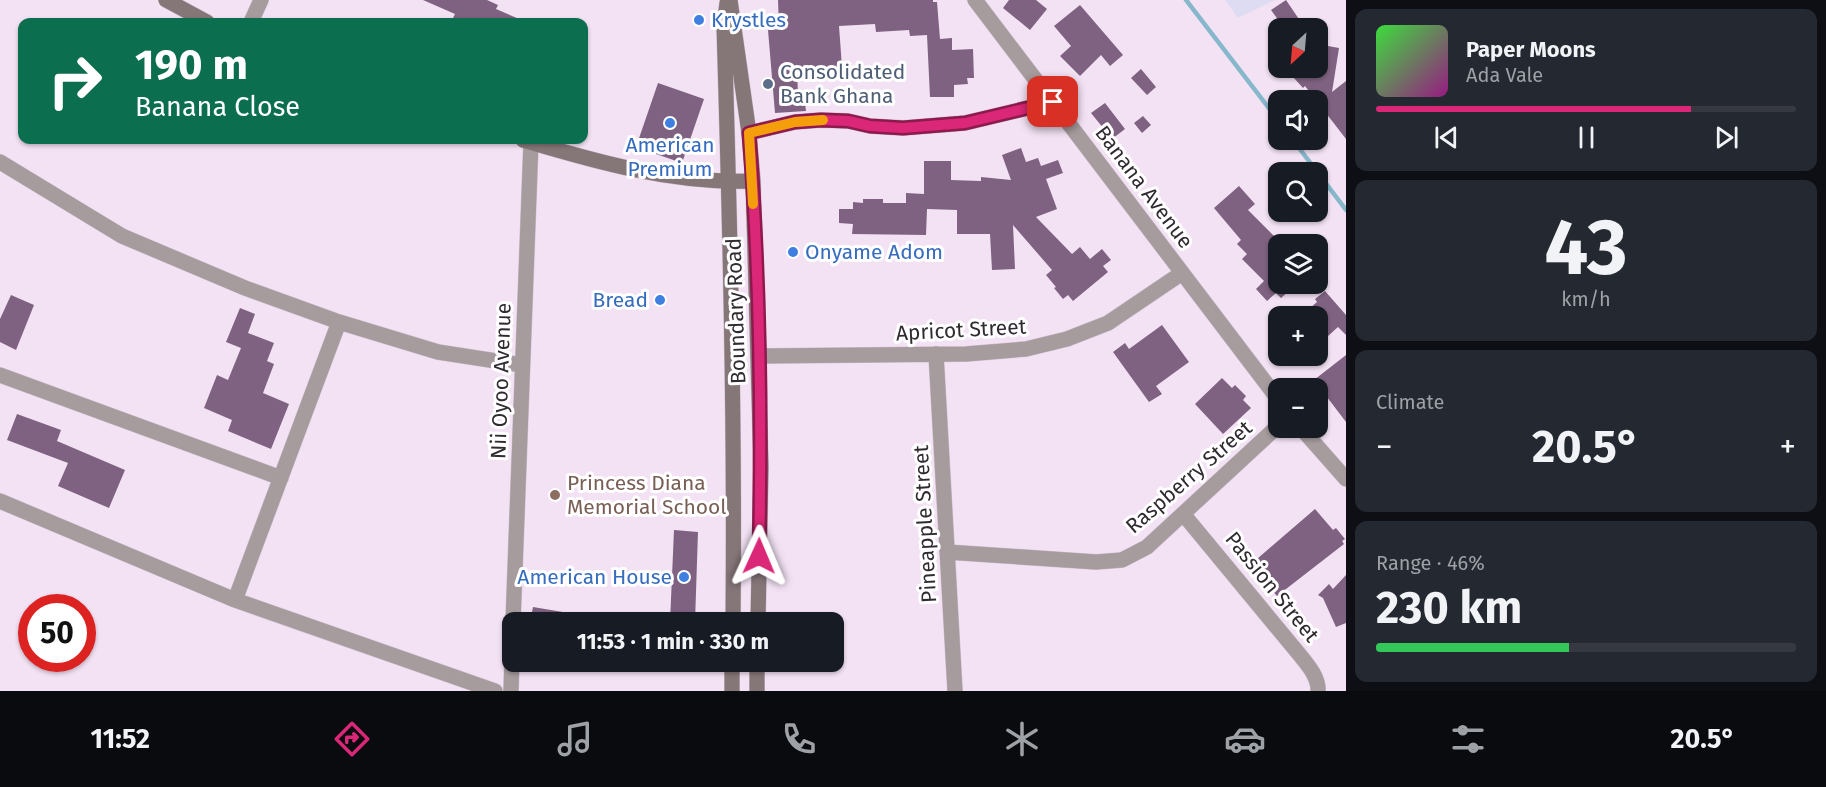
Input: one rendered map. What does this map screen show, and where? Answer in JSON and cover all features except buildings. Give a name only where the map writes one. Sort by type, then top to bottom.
[{"type":"main road","points":[[166,0],[200,18]]},
{"type":"main road","name":"Boundary Road","points":[[729,0],[735,24],[753,181],[761,467],[758,612]]},
{"type":"main road","name":"Boundary Road","points":[[729,0],[724,26],[734,449],[732,612]]},
{"type":"main road","points":[[538,144],[649,173],[691,180],[753,181]]},
{"type":"main road","points":[[732,672],[732,691]]},
{"type":"main road","points":[[757,691],[758,672]]},
{"type":"street","points":[[253,18],[261,0]]},
{"type":"street","name":"Banana Avenue","points":[[975,0],[1268,386]]},
{"type":"street","points":[[749,133],[795,122],[821,120],[903,128],[965,123],[1053,102]]},
{"type":"street","name":"Nii Oyoo Avenue","points":[[513,612],[527,144]]},
{"type":"street","points":[[0,162],[122,236],[245,288],[339,322],[438,352],[522,365]]},
{"type":"street","name":"Apricot Street","points":[[758,356],[936,354],[1026,349],[1067,339],[1108,323],[1182,273]]},
{"type":"street","points":[[235,600],[339,322]]},
{"type":"street","name":"Pineapple Street","points":[[936,354],[955,691]]},
{"type":"street","points":[[0,375],[281,478]]},
{"type":"street","name":"Raspberry Street","points":[[947,552],[1096,562],[1122,560],[1147,547],[1268,435]]},
{"type":"street","points":[[1310,438],[1346,479]]},
{"type":"street","points":[[0,501],[235,600],[495,691]]},
{"type":"street","name":"Passion Street","points":[[1184,515],[1311,669],[1319,685],[1318,691]]},
{"type":"street","name":"Nii Oyoo Avenue","points":[[511,691],[512,672]]},
{"type":"shaded area","points":[[1225,0],[1275,0],[1238,18]]},
{"type":"waterway","points":[[1186,0],[1268,107]]},
{"type":"waterway","points":[[1301,150],[1346,210]]},
{"type":"slow traffic","points":[[753,204],[749,133],[795,122],[823,120]]},
{"type":"place","name":"Krystles","points":[[699,20]]},
{"type":"place","name":"Consolidated Bank Ghana","points":[[768,84]]},
{"type":"place","name":"American Premium","points":[[670,123]]},
{"type":"place","name":"Onyame Adom","points":[[793,252]]},
{"type":"place","name":"Bread","points":[[660,300]]},
{"type":"place","name":"Princess Diana Memorial School","points":[[555,495]]},
{"type":"place","name":"American House","points":[[684,577]]},
{"type":"route","points":[[759,556],[761,467],[753,181],[749,133],[795,122],[821,120],[903,128],[965,123],[1053,102]]}]
